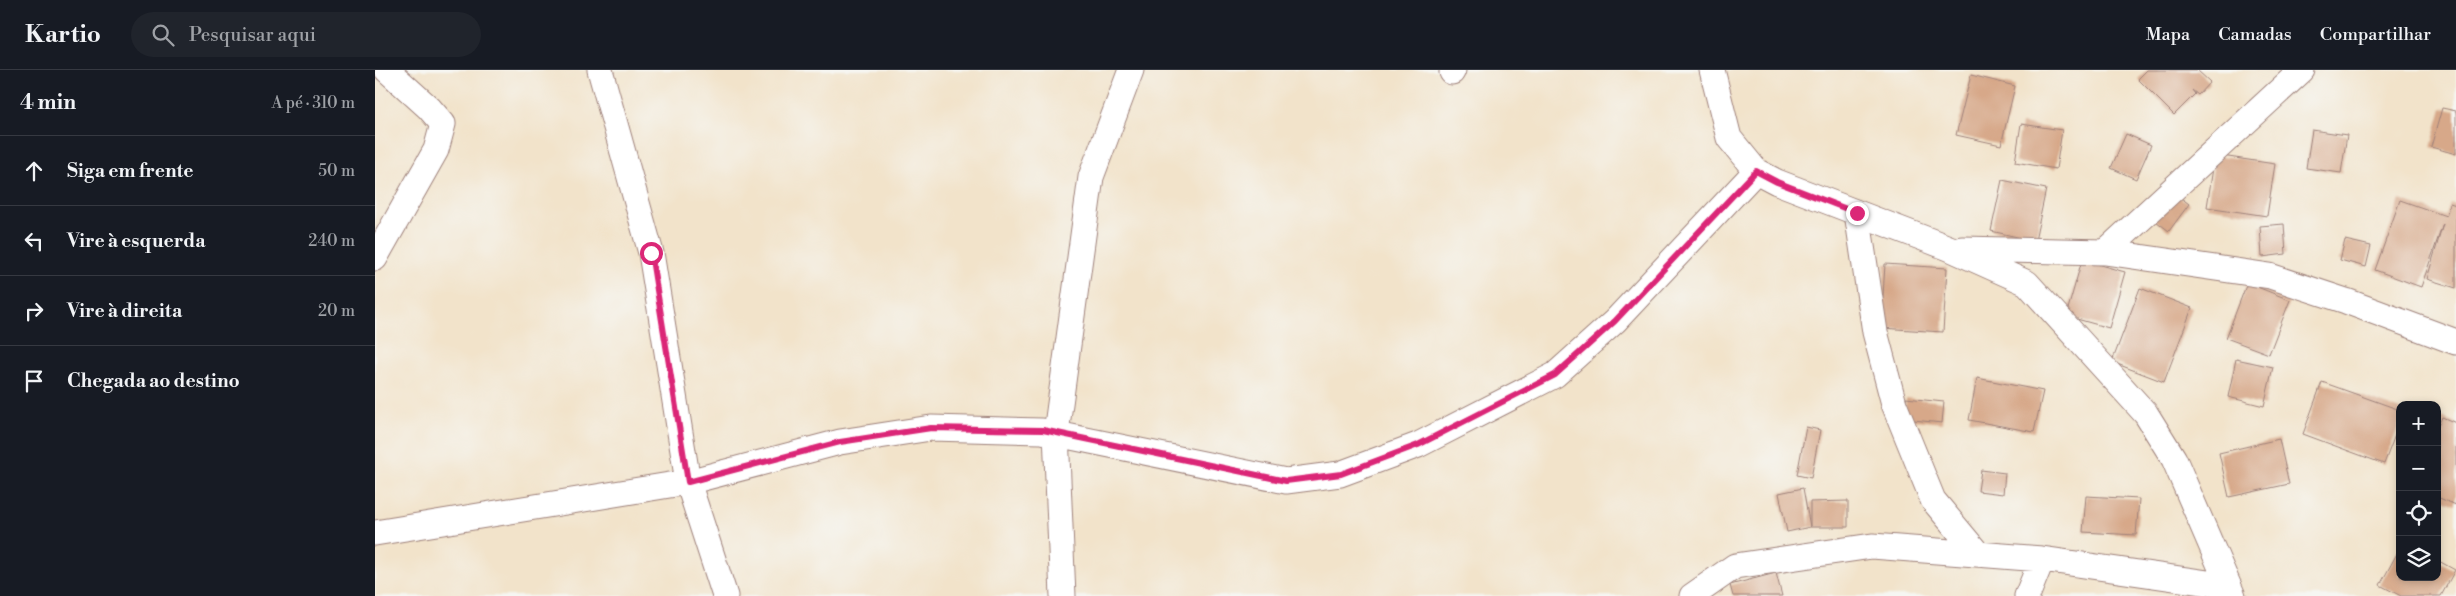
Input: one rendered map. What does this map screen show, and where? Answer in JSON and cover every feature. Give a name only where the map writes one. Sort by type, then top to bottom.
[{"type":"street","points":[[375,258],[436,150],[443,124],[429,108],[387,70]]},
{"type":"street","points":[[599,70],[651,253],[688,482],[725,596]]},
{"type":"street","points":[[1063,596],[1056,433],[1091,177],[1131,70]]},
{"type":"street","points":[[1712,70],[1729,138],[1756,171],[1777,182],[1949,248],[2027,283],[2146,414],[2174,458],[2231,591]]},
{"type":"street","points":[[2105,252],[2302,70]]},
{"type":"street","points":[[375,533],[688,482],[840,442],[931,428],[1043,430],[1286,481],[1341,474],[1418,445],[1555,375],[1615,321],[1756,171]]},
{"type":"street","points":[[1857,213],[1875,332],[1895,404],[1933,500],[1978,554]]},
{"type":"street","points":[[1949,248],[2105,252],[2270,276],[2346,301],[2456,342]]},
{"type":"street","points":[[1692,596],[1735,566],[1872,546],[2042,559],[2231,591]]},
{"type":"street","points":[[2027,596],[2042,559]]},
{"type":"building","points":[[2147,70],[2197,70],[2210,82],[2198,95],[2192,90],[2195,94],[2174,115],[2138,79]]},
{"type":"building","points":[[1971,75],[2015,86],[2001,145],[1956,135]]},
{"type":"building","points":[[2442,108],[2456,111],[2456,154],[2431,147]]},
{"type":"building","points":[[2021,124],[2062,130],[2056,169],[2015,162]]},
{"type":"building","points":[[2312,130],[2347,135],[2341,173],[2306,168]]},
{"type":"building","points":[[2126,134],[2151,145],[2136,179],[2111,168]]},
{"type":"building","points":[[2215,155],[2275,164],[2267,216],[2207,207]]},
{"type":"building","points":[[2002,180],[2046,189],[2035,241],[1991,231]]},
{"type":"building","points":[[2164,185],[2189,204],[2169,231],[2144,212]]},
{"type":"building","points":[[2400,200],[2446,216],[2450,203],[2456,205],[2456,288],[2427,279],[2443,224],[2421,287],[2375,270]]},
{"type":"building","points":[[2284,224],[2286,254],[2262,257],[2260,226]]},
{"type":"building","points":[[2345,240],[2371,246],[2366,267],[2340,260]]},
{"type":"building","points":[[2082,260],[2125,272],[2109,328],[2066,316]]},
{"type":"building","points":[[1885,264],[1947,268],[1943,332],[1881,328]]},
{"type":"building","points":[[2247,283],[2290,300],[2269,354],[2226,338]]},
{"type":"building","points":[[2140,288],[2192,308],[2164,382],[2112,362]]},
{"type":"building","points":[[2236,359],[2273,367],[2264,406],[2228,397]]},
{"type":"building","points":[[1977,378],[2043,391],[2034,432],[1969,420]]},
{"type":"building","points":[[2322,382],[2396,409],[2396,432],[2384,464],[2303,434]]},
{"type":"building","points":[[1906,398],[1944,402],[1942,423],[1904,419]]},
{"type":"building","points":[[2442,417],[2456,423],[2456,505],[2441,499]]},
{"type":"building","points":[[1806,427],[1820,430],[1811,478],[1797,475]]},
{"type":"building","points":[[2279,439],[2289,484],[2229,497],[2219,453]]},
{"type":"building","points":[[1981,470],[2005,473],[2003,494],[1978,491]]},
{"type":"building","points":[[1803,488],[1810,527],[1787,532],[1779,493]]},
{"type":"building","points":[[2086,496],[2139,499],[2136,535],[2083,532]]},
{"type":"building","points":[[1848,501],[1848,527],[1810,527],[1810,502]]},
{"type":"building","points":[[2396,555],[2396,581],[2441,581],[2441,562],[2455,570],[2441,596],[2401,596],[2380,585]]},
{"type":"building","points":[[1776,573],[1782,596],[1733,596],[1730,585]]},
{"type":"route","points":[[651,253],[688,482],[840,442],[931,428],[1043,430],[1159,456],[1286,481],[1341,474],[1418,445],[1555,375],[1615,321],[1756,171],[1777,182],[1857,213]]}]
